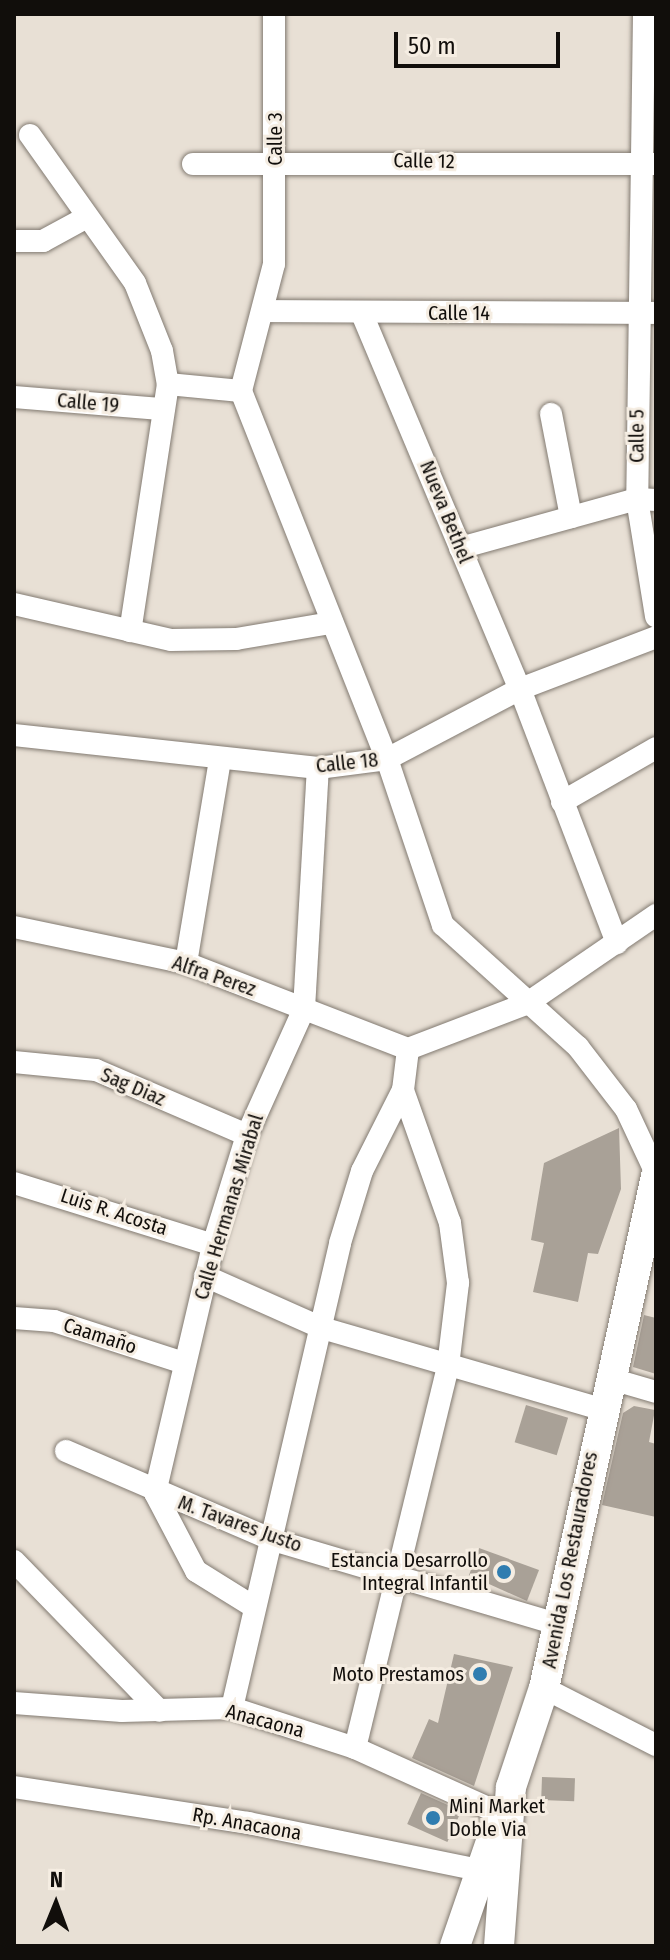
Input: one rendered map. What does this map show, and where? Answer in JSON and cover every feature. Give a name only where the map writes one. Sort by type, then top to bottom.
[{"type":"street","name":"Calle 3","points":[[241,391],[274,264],[274,14]]},
{"type":"street","name":"Calle 5","points":[[644,14],[648,164],[647,500],[656,616]]},
{"type":"street","points":[[30,135],[135,283],[168,384],[161,409],[130,631]]},
{"type":"street","name":"Calle 12","points":[[193,164],[275,160],[648,164]]},
{"type":"street","points":[[14,241],[43,241],[87,217]]},
{"type":"street","name":"Calle 14","points":[[263,311],[362,314],[648,313]]},
{"type":"street","name":"Nueva Bethel","points":[[362,314],[520,689],[617,943]]},
{"type":"street","points":[[168,384],[241,391],[387,759],[443,925],[598,1072],[626,1109],[656,1174]]},
{"type":"street","name":"Calle 19","points":[[14,397],[161,409]]},
{"type":"street","points":[[551,414],[571,517]]},
{"type":"street","points":[[460,548],[571,517],[647,500]]},
{"type":"street","points":[[14,604],[130,631],[236,639],[331,623]]},
{"type":"street","name":"Calle 18","points":[[14,735],[220,760],[318,768],[387,759],[520,689],[656,637]]},
{"type":"street","points":[[562,802],[656,748]]},
{"type":"street","points":[[186,963],[220,760]]},
{"type":"street","name":"Calle Hermanas Mirabal","points":[[155,1493],[213,1245],[247,1135],[304,1009],[318,768]]},
{"type":"street","points":[[232,1708],[362,1171],[403,1090],[408,1049],[526,1004],[656,915]]},
{"type":"street","name":"Alfra Perez","points":[[14,927],[186,963],[408,1049]]},
{"type":"street","name":"Sag Diaz","points":[[14,1062],[96,1070],[247,1135]]},
{"type":"street","points":[[355,1748],[394,1575],[448,1366],[457,1256],[403,1090]]},
{"type":"street","name":"Avenida Los Restauradores","points":[[499,1946],[506,1800],[544,1688],[600,1409],[656,1174]]},
{"type":"street","name":"Luis R. Acosta","points":[[14,1183],[213,1245]]},
{"type":"street","points":[[205,1276],[322,1328],[600,1409]]},
{"type":"street","name":"Caamaño","points":[[14,1318],[54,1321],[184,1363]]},
{"type":"street","points":[[608,1378],[656,1392]]},
{"type":"street","name":"M. Tavares Justo","points":[[66,1451],[155,1493],[273,1540],[557,1624]]},
{"type":"street","points":[[155,1493],[196,1571],[254,1607]]},
{"type":"street","points":[[14,1561],[160,1711]]},
{"type":"street","points":[[544,1688],[656,1745]]},
{"type":"street","name":"Anacaona","points":[[14,1703],[160,1711],[232,1708],[506,1800]]},
{"type":"street","name":"Rp. Anacaona","points":[[14,1787],[248,1823],[479,1870]]},
{"type":"street","points":[[455,1946],[479,1870],[506,1800]]},
{"type":"building","points":[[619,1128],[621,1189],[598,1254],[588,1253],[578,1302],[533,1292],[544,1243],[531,1240],[544,1163]]},
{"type":"building","points":[[644,1315],[656,1318],[656,1374],[633,1367]]},
{"type":"building","points":[[526,1405],[568,1418],[557,1455],[515,1442]]},
{"type":"building","points":[[634,1406],[655,1410],[649,1442],[656,1444],[656,1517],[602,1505],[623,1413]]},
{"type":"building","name":"Estancia Desarrollo Integral Infantil","points":[[479,1548],[539,1570],[527,1601],[469,1575]]},
{"type":"building","points":[[454,1654],[513,1667],[474,1786],[412,1758],[429,1719],[438,1723]]},
{"type":"building","points":[[542,1777],[575,1778],[574,1801],[541,1800]]},
{"type":"building","name":"Mini Market Doble Via","points":[[421,1793],[461,1811],[447,1842],[407,1824]]},
{"type":"place","name":"Estancia Desarrollo Integral Infantil","points":[[504,1572]]},
{"type":"place","name":"Moto Prestamos","points":[[480,1674]]},
{"type":"place","name":"Mini Market Doble Via","points":[[433,1818]]}]
